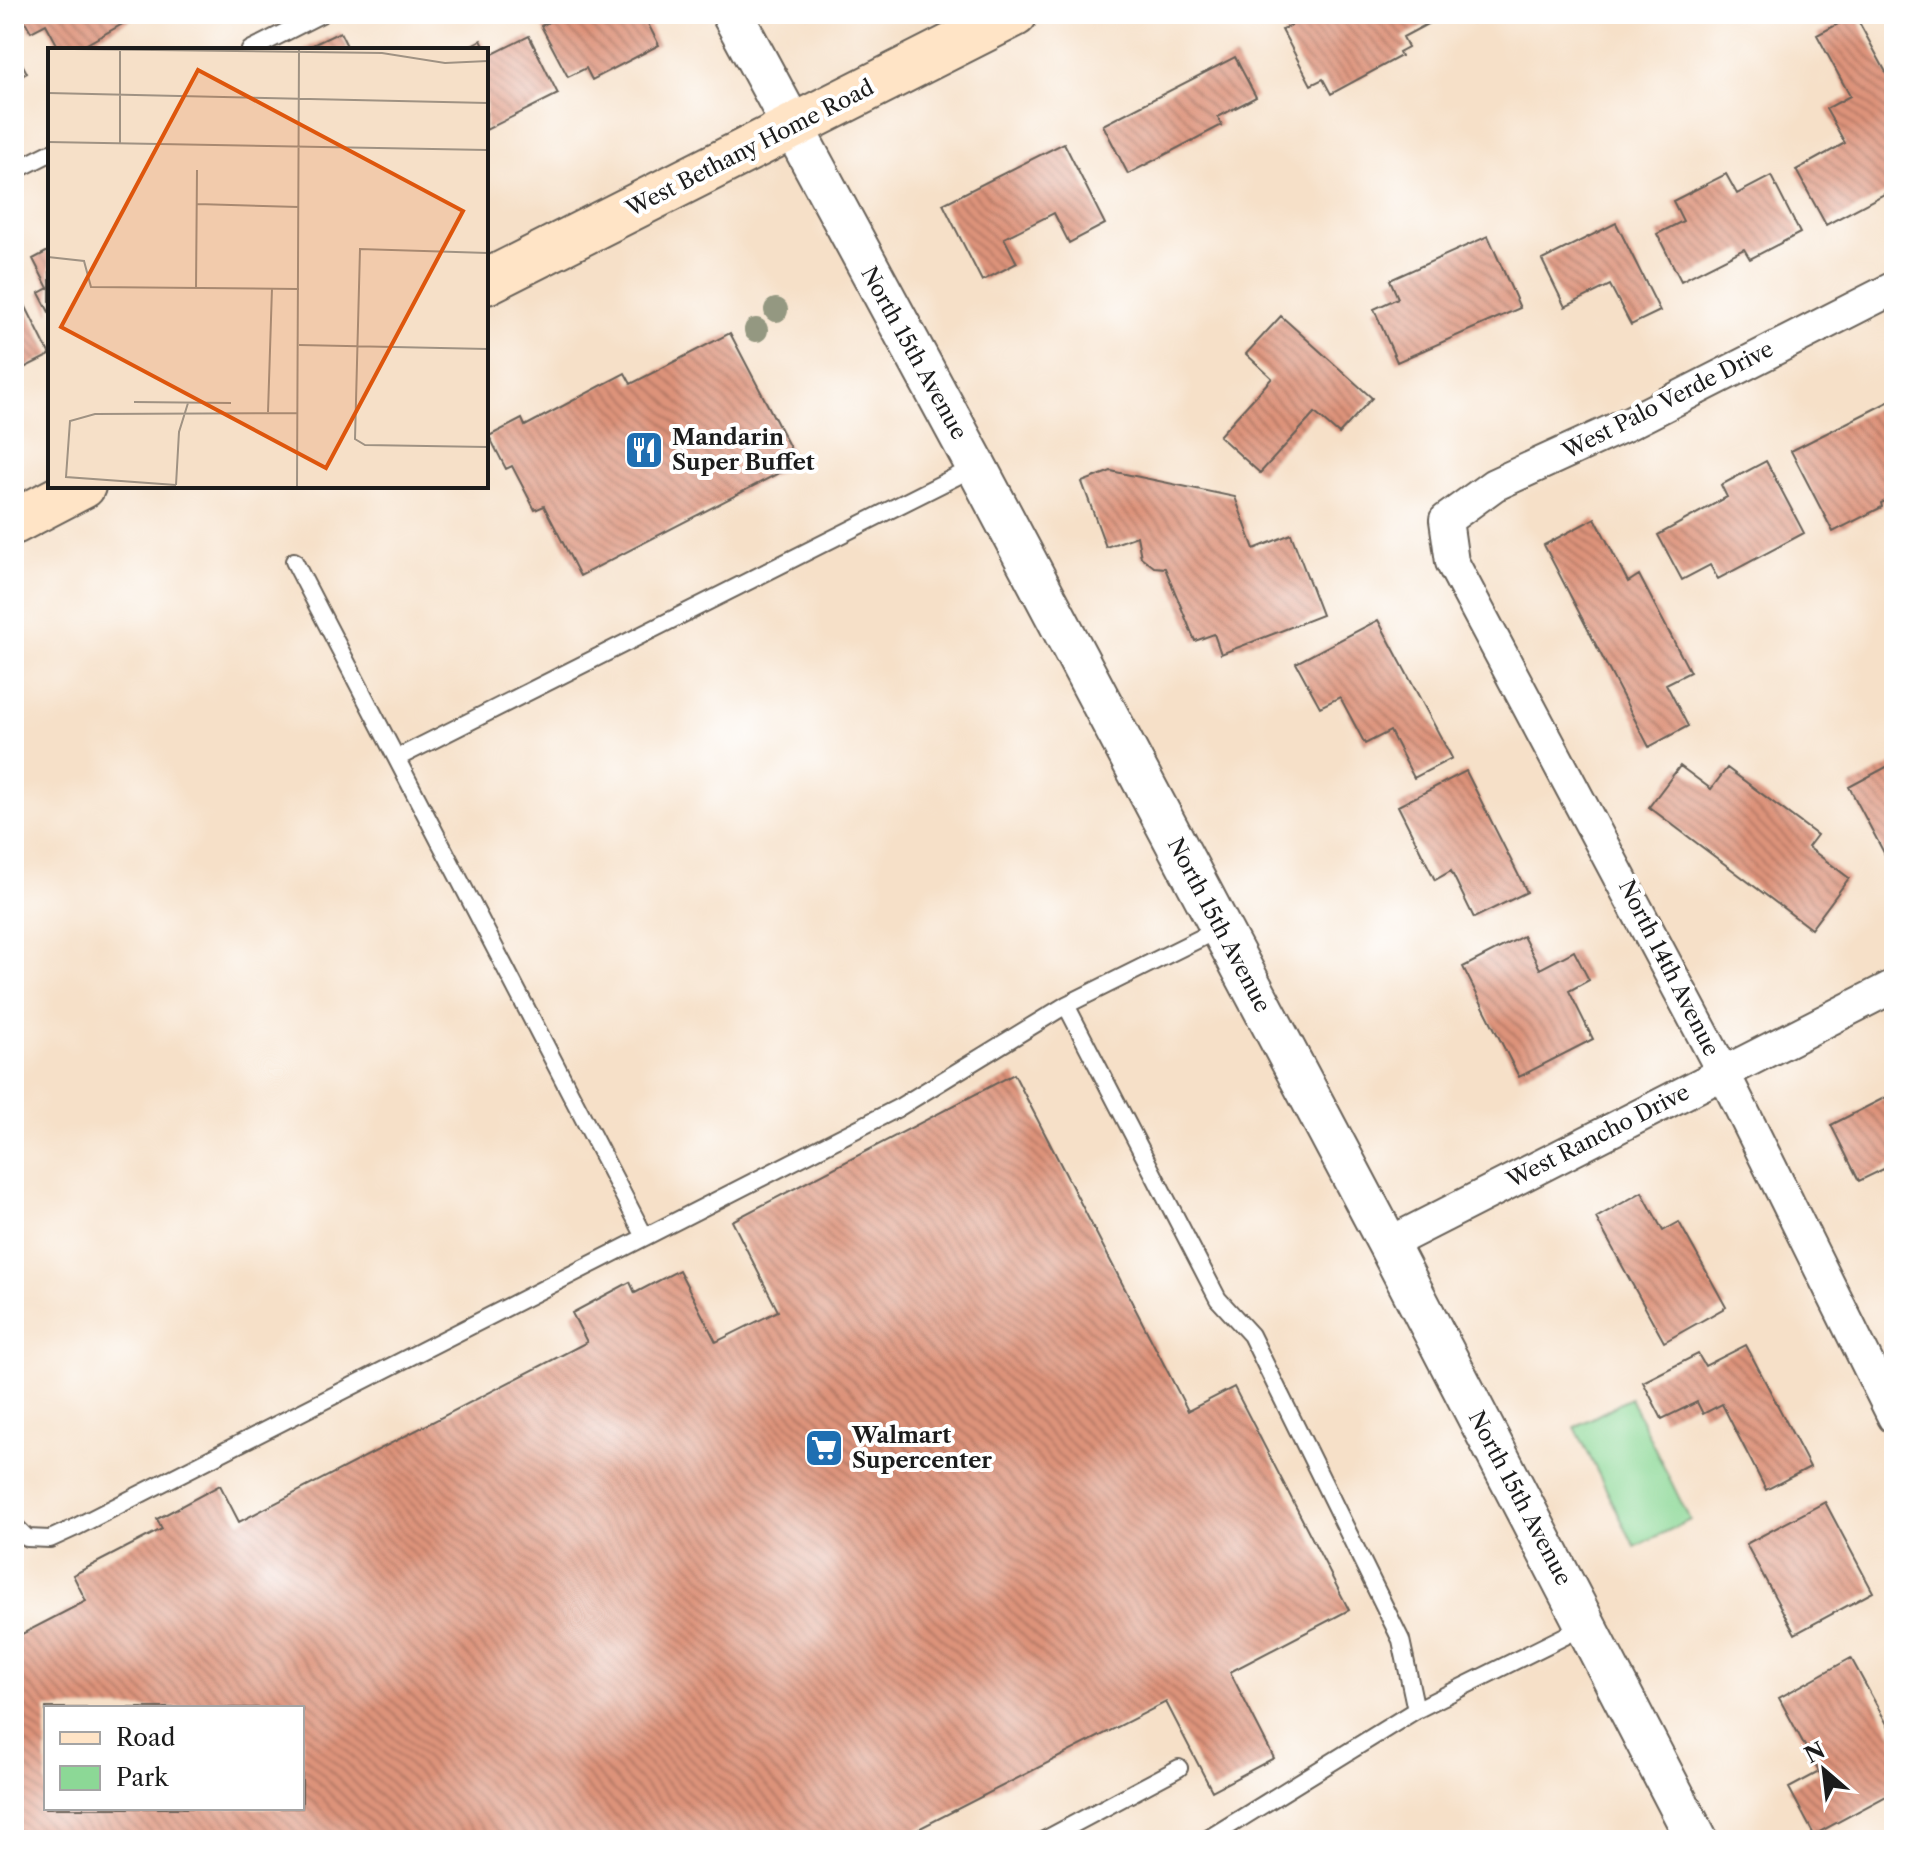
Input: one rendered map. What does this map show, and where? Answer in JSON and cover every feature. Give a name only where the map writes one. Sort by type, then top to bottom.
[{"type":"main road","name":"West Bethany Home Road","points":[[488,281],[1015,14]]},
{"type":"main road","points":[[14,522],[79,488]]},
{"type":"street","name":"North 15th Avenue","points":[[732,14],[976,466],[1388,1244],[1697,1840]]},
{"type":"street","name":"West Palo Verde Drive","points":[[1446,520],[1494,485],[1625,425],[1894,288]]},
{"type":"street","name":"North 14th Avenue","points":[[1446,520],[1452,562],[1723,1072],[1894,1417]]},
{"type":"street","name":"West Rancho Drive","points":[[1388,1244],[1894,986]]},
{"type":"lane","points":[[254,48],[321,14]]},
{"type":"lane","points":[[14,171],[48,154]]},
{"type":"lane","points":[[397,758],[976,466]]},
{"type":"lane","points":[[294,561],[645,1237]]},
{"type":"lane","points":[[14,1525],[27,1538],[50,1539],[74,1528],[898,1108],[1066,1005],[1221,928]]},
{"type":"lane","points":[[1066,1005],[1218,1299],[1251,1335],[1401,1640],[1416,1710]]},
{"type":"lane","points":[[1206,1840],[1416,1710],[1587,1625]]},
{"type":"lane","points":[[1044,1840],[1179,1768]]},
{"type":"green space","points":[[1630,1398],[1690,1520],[1635,1547],[1575,1427]]},
{"type":"building","points":[[21,14],[131,14],[133,18],[80,48],[59,48],[46,24],[31,32]]},
{"type":"building","points":[[564,14],[643,14],[659,45],[592,80],[586,68],[568,77],[541,26]]},
{"type":"building","points":[[1312,14],[1432,14],[1435,20],[1403,37],[1408,47],[1399,52],[1401,56],[1331,94],[1323,79],[1311,85],[1282,30]]},
{"type":"building","points":[[1468,14],[1492,14],[1473,23]]},
{"type":"building","points":[[1855,15],[1894,87],[1894,189],[1826,225],[1796,170],[1845,143],[1826,109],[1850,96],[1817,35]]},
{"type":"building","points":[[340,32],[348,48],[306,48]]},
{"type":"building","points":[[529,36],[558,94],[488,129],[489,56]]},
{"type":"building","points":[[481,40],[485,48],[466,48]]},
{"type":"building","points":[[14,48],[27,73],[14,80]]},
{"type":"building","points":[[1235,57],[1256,97],[1218,117],[1222,125],[1128,174],[1103,125]]},
{"type":"building","points":[[1064,143],[1105,224],[1069,243],[1054,213],[1004,238],[1017,263],[982,281],[943,204]]},
{"type":"building","points":[[1726,174],[1737,194],[1771,176],[1800,233],[1750,259],[1744,249],[1681,281],[1657,234],[1683,221],[1673,201]]},
{"type":"building","points":[[1616,223],[1660,311],[1631,325],[1610,285],[1565,307],[1542,260]]},
{"type":"building","points":[[1488,236],[1520,308],[1397,362],[1374,309],[1398,298],[1390,280]]},
{"type":"building","points":[[48,251],[48,288],[33,259]]},
{"type":"building","points":[[48,288],[48,310],[39,293]]},
{"type":"building","points":[[24,303],[48,356],[14,373],[14,308]]},
{"type":"building","points":[[1281,316],[1372,398],[1339,434],[1315,413],[1260,473],[1219,436],[1272,378],[1246,354]]},
{"type":"building","name":"Mandarin Super Buffet","points":[[730,333],[798,463],[580,576],[544,506],[535,510],[512,466],[506,469],[489,436],[522,419],[525,426],[625,373],[631,384]]},
{"type":"building","points":[[1894,399],[1894,497],[1881,503],[1882,507],[1833,532],[1791,451]]},
{"type":"building","points":[[1766,461],[1804,533],[1718,579],[1710,565],[1682,580],[1658,535],[1727,497],[1721,485]]},
{"type":"building","points":[[1111,471],[1235,497],[1254,549],[1291,534],[1322,615],[1221,654],[1214,634],[1195,641],[1165,568],[1154,567],[1141,557],[1137,536],[1106,547],[1082,482]]},
{"type":"building","points":[[1595,518],[1628,582],[1639,575],[1690,672],[1666,684],[1688,726],[1649,747],[1544,545]]},
{"type":"building","points":[[1378,620],[1452,758],[1414,778],[1390,731],[1365,744],[1340,697],[1320,707],[1296,663]]},
{"type":"building","points":[[1892,764],[1894,864],[1891,866],[1849,787]]},
{"type":"building","points":[[1680,766],[1711,789],[1727,768],[1817,835],[1808,847],[1849,878],[1811,929],[1649,807]]},
{"type":"building","points":[[1466,771],[1527,892],[1474,918],[1451,871],[1435,880],[1398,806]]},
{"type":"building","points":[[1523,936],[1540,969],[1574,951],[1589,980],[1569,991],[1593,1039],[1519,1077],[1463,967]]},
{"type":"building","name":"Walmart Supercenter","points":[[1014,1074],[1188,1411],[1234,1387],[1349,1610],[1230,1672],[1274,1758],[1212,1791],[1166,1702],[897,1840],[14,1840],[14,1638],[86,1601],[73,1575],[162,1529],[157,1519],[220,1485],[239,1522],[587,1342],[572,1313],[630,1282],[635,1293],[679,1270],[716,1342],[778,1311],[732,1221]]},
{"type":"building","points":[[1894,1093],[1894,1164],[1859,1181],[1831,1125]]},
{"type":"building","points":[[1642,1192],[1663,1231],[1679,1222],[1726,1307],[1664,1342],[1596,1218]]},
{"type":"building","points":[[1746,1345],[1810,1467],[1766,1490],[1722,1404],[1703,1414],[1697,1402],[1662,1419],[1643,1382],[1698,1354],[1705,1366]]},
{"type":"building","points":[[1825,1502],[1873,1592],[1795,1634],[1746,1544]]},
{"type":"building","points":[[1851,1658],[1894,1737],[1894,1792],[1814,1835],[1789,1788],[1819,1772],[1779,1698]]},
{"type":"place","name":"Mandarin Super Buffet","points":[[644,450]]},
{"type":"place","name":"Walmart Supercenter","points":[[824,1448]]}]
